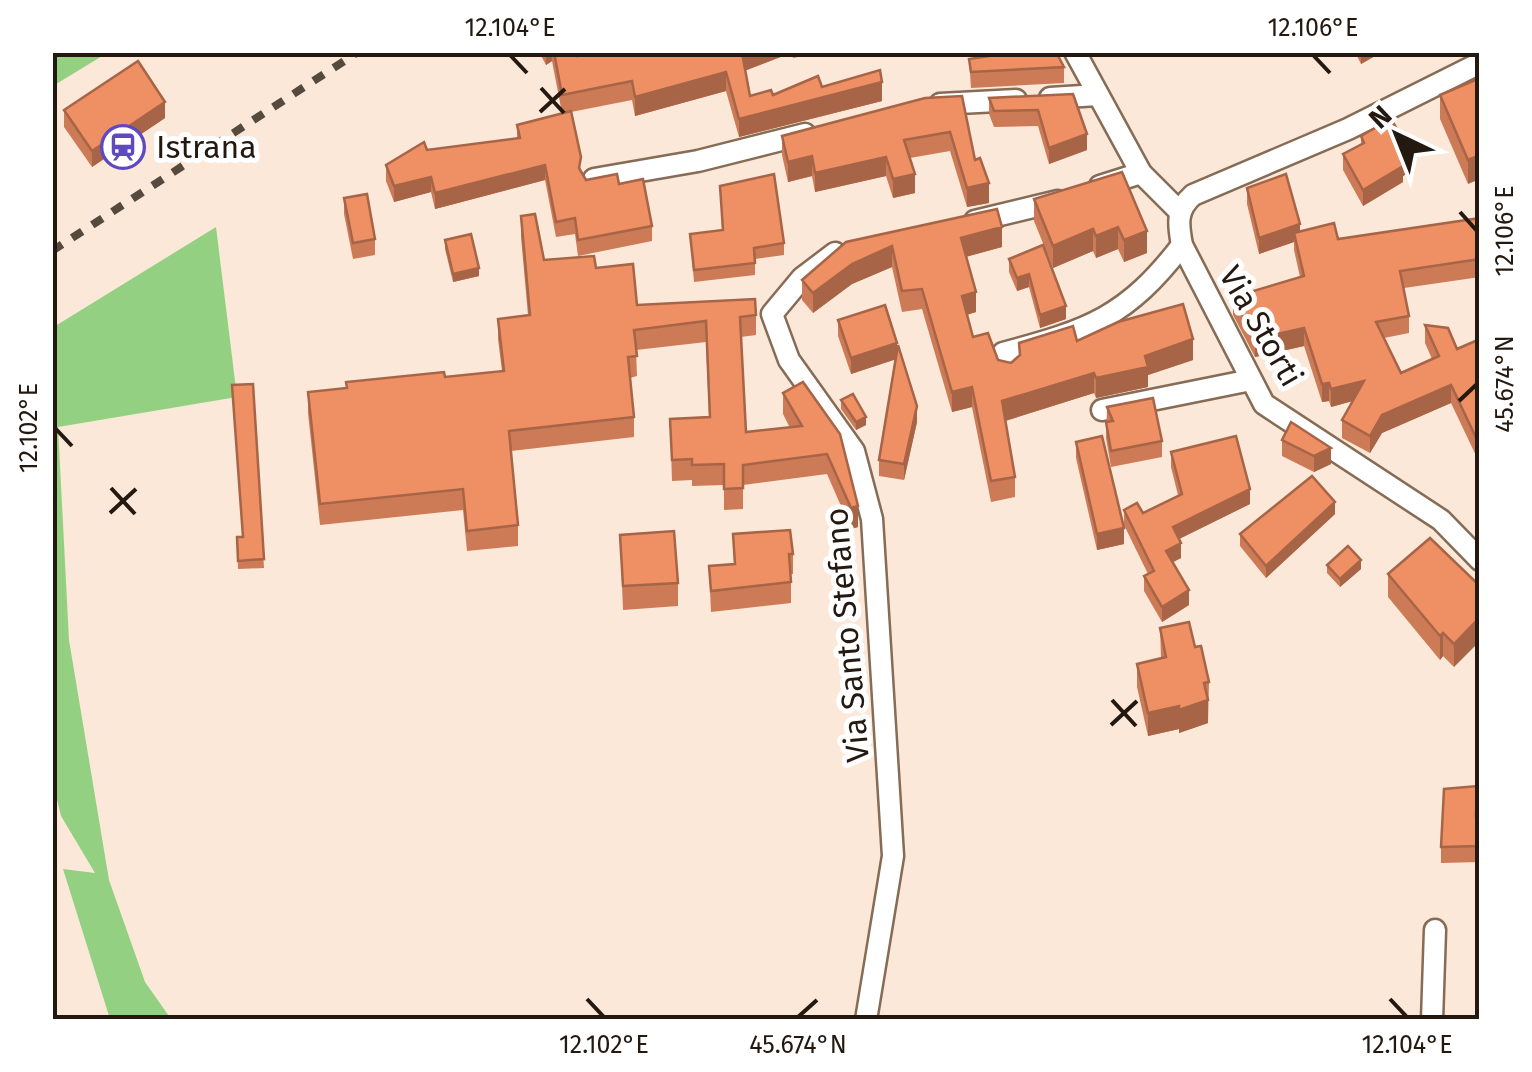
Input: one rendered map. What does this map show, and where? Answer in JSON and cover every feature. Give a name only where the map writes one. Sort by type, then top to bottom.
[{"type":"street","points":[[1075,52],[1141,173],[1180,212],[1193,195],[1348,130],[1480,64]]},
{"type":"street","points":[[923,104],[1098,95]]},
{"type":"street","points":[[592,180],[718,157],[830,127]]},
{"type":"street","points":[[944,226],[1052,203],[1141,173]]},
{"type":"street","name":"Via Storti","points":[[1180,212],[1182,245],[1264,404],[1441,520],[1480,560]]},
{"type":"street","name":"Via Santo Stefano","points":[[856,245],[840,249],[802,278],[772,314],[789,360],[854,451],[872,518],[893,856],[866,1020]]},
{"type":"street","points":[[1007,370],[1003,352],[1074,335],[1113,314],[1150,287],[1182,245]]},
{"type":"street","points":[[1102,410],[1251,380]]},
{"type":"street","points":[[1432,1020],[1435,930]]},
{"type":"green space","points":[[53,52],[107,52],[107,53],[53,86]]},
{"type":"green space","points":[[216,227],[237,397],[58,427],[69,640],[109,880],[145,982],[171,1019],[110,1019],[63,869],[95,873],[61,816],[53,783],[52,328]]},
{"type":"building","points":[[554,52],[575,52],[577,56],[594,52],[743,52],[750,96],[771,90],[773,95],[818,76],[822,87],[880,70],[882,82],[739,119],[726,72],[635,97],[632,81],[562,95]]},
{"type":"building","points":[[1017,52],[1056,52],[1064,67],[971,72],[969,59]]},
{"type":"building","points":[[138,61],[165,102],[92,151],[64,110]]},
{"type":"building","points":[[1480,78],[1480,155],[1468,160],[1440,95]]},
{"type":"building","points":[[1073,94],[1087,134],[1049,148],[1038,110],[994,111],[989,98]]},
{"type":"building","points":[[962,96],[975,160],[980,158],[989,183],[967,188],[950,132],[904,140],[915,174],[893,179],[886,157],[815,173],[812,156],[788,162],[782,136],[925,98]]},
{"type":"building","points":[[571,111],[581,157],[579,168],[586,180],[617,174],[619,184],[643,179],[652,226],[578,240],[575,218],[556,222],[545,165],[435,193],[431,177],[394,186],[386,165],[424,142],[427,150],[520,138],[517,125]]},
{"type":"building","points":[[1391,119],[1412,155],[1401,161],[1403,166],[1363,190],[1343,154],[1364,143],[1361,136]]},
{"type":"building","points":[[1122,172],[1147,231],[1124,240],[1118,227],[1096,236],[1093,229],[1053,246],[1034,199]]},
{"type":"building","points":[[774,174],[784,243],[754,248],[755,263],[694,270],[690,234],[723,230],[720,186]]},
{"type":"building","points":[[1286,174],[1300,224],[1259,238],[1247,188]]},
{"type":"building","points":[[367,194],[375,239],[353,243],[344,198]]},
{"type":"building","points":[[997,209],[1002,227],[961,238],[976,292],[962,296],[973,337],[988,333],[998,360],[1011,363],[1020,355],[1019,343],[1073,326],[1077,341],[1118,322],[1183,304],[1193,339],[1145,356],[1148,367],[1096,378],[1094,373],[1002,401],[1015,477],[991,481],[972,387],[952,392],[922,289],[902,291],[892,246],[852,264],[813,293],[802,280],[846,242]]},
{"type":"building","points":[[535,214],[544,260],[594,256],[596,268],[633,264],[637,305],[755,299],[756,315],[740,317],[746,432],[802,426],[783,393],[803,382],[840,434],[858,506],[851,508],[827,454],[743,465],[743,488],[724,489],[724,464],[692,465],[692,459],[672,460],[670,419],[710,417],[706,321],[634,330],[637,356],[628,357],[634,417],[509,431],[518,525],[467,531],[463,489],[320,504],[308,392],[347,388],[346,382],[444,372],[445,377],[504,371],[498,319],[530,315],[521,216]]},
{"type":"building","points":[[1480,218],[1480,259],[1400,271],[1409,316],[1376,322],[1401,373],[1439,356],[1425,325],[1448,328],[1457,349],[1480,339],[1480,446],[1451,385],[1382,415],[1370,436],[1342,420],[1364,381],[1331,389],[1329,383],[1322,384],[1304,328],[1255,339],[1233,297],[1304,276],[1294,233],[1334,223],[1338,239]]},
{"type":"building","points":[[471,234],[479,268],[453,274],[445,240]]},
{"type":"building","points":[[1043,245],[1066,306],[1040,315],[1029,274],[1017,278],[1009,259]]},
{"type":"building","points":[[885,305],[897,343],[851,358],[838,320]]},
{"type":"building","points":[[898,345],[917,406],[904,464],[879,460]]},
{"type":"building","points":[[253,384],[264,559],[238,561],[237,537],[243,537],[232,385]]},
{"type":"building","points":[[853,394],[866,417],[856,422],[841,400]]},
{"type":"building","points":[[1153,398],[1162,441],[1111,451],[1106,422],[1113,421],[1107,407]]},
{"type":"building","points":[[1291,422],[1331,448],[1314,456],[1282,440]]},
{"type":"building","points":[[1102,436],[1124,528],[1097,534],[1076,442]]},
{"type":"building","points":[[1236,436],[1250,489],[1173,527],[1181,543],[1166,551],[1189,590],[1162,607],[1144,576],[1154,571],[1124,510],[1137,503],[1143,513],[1182,494],[1171,452]]},
{"type":"building","points":[[1312,476],[1335,502],[1266,566],[1240,534]]},
{"type":"building","points":[[790,530],[791,582],[711,591],[709,566],[735,564],[733,534]]},
{"type":"building","points":[[674,531],[678,583],[623,586],[620,535]]},
{"type":"building","points":[[1430,538],[1480,586],[1480,617],[1454,644],[1443,633],[1440,636],[1388,574]]},
{"type":"building","points":[[1348,546],[1361,560],[1340,579],[1327,565]]},
{"type":"building","points":[[1189,622],[1195,647],[1201,646],[1209,682],[1204,683],[1208,700],[1179,710],[1179,706],[1148,713],[1137,664],[1166,657],[1160,628]]},
{"type":"building","points":[[1477,786],[1480,846],[1441,847],[1444,789]]},
{"type":"railway","points":[[52,251],[358,52]]},
{"type":"place","name":"Istrana","points":[[123,147]]}]
